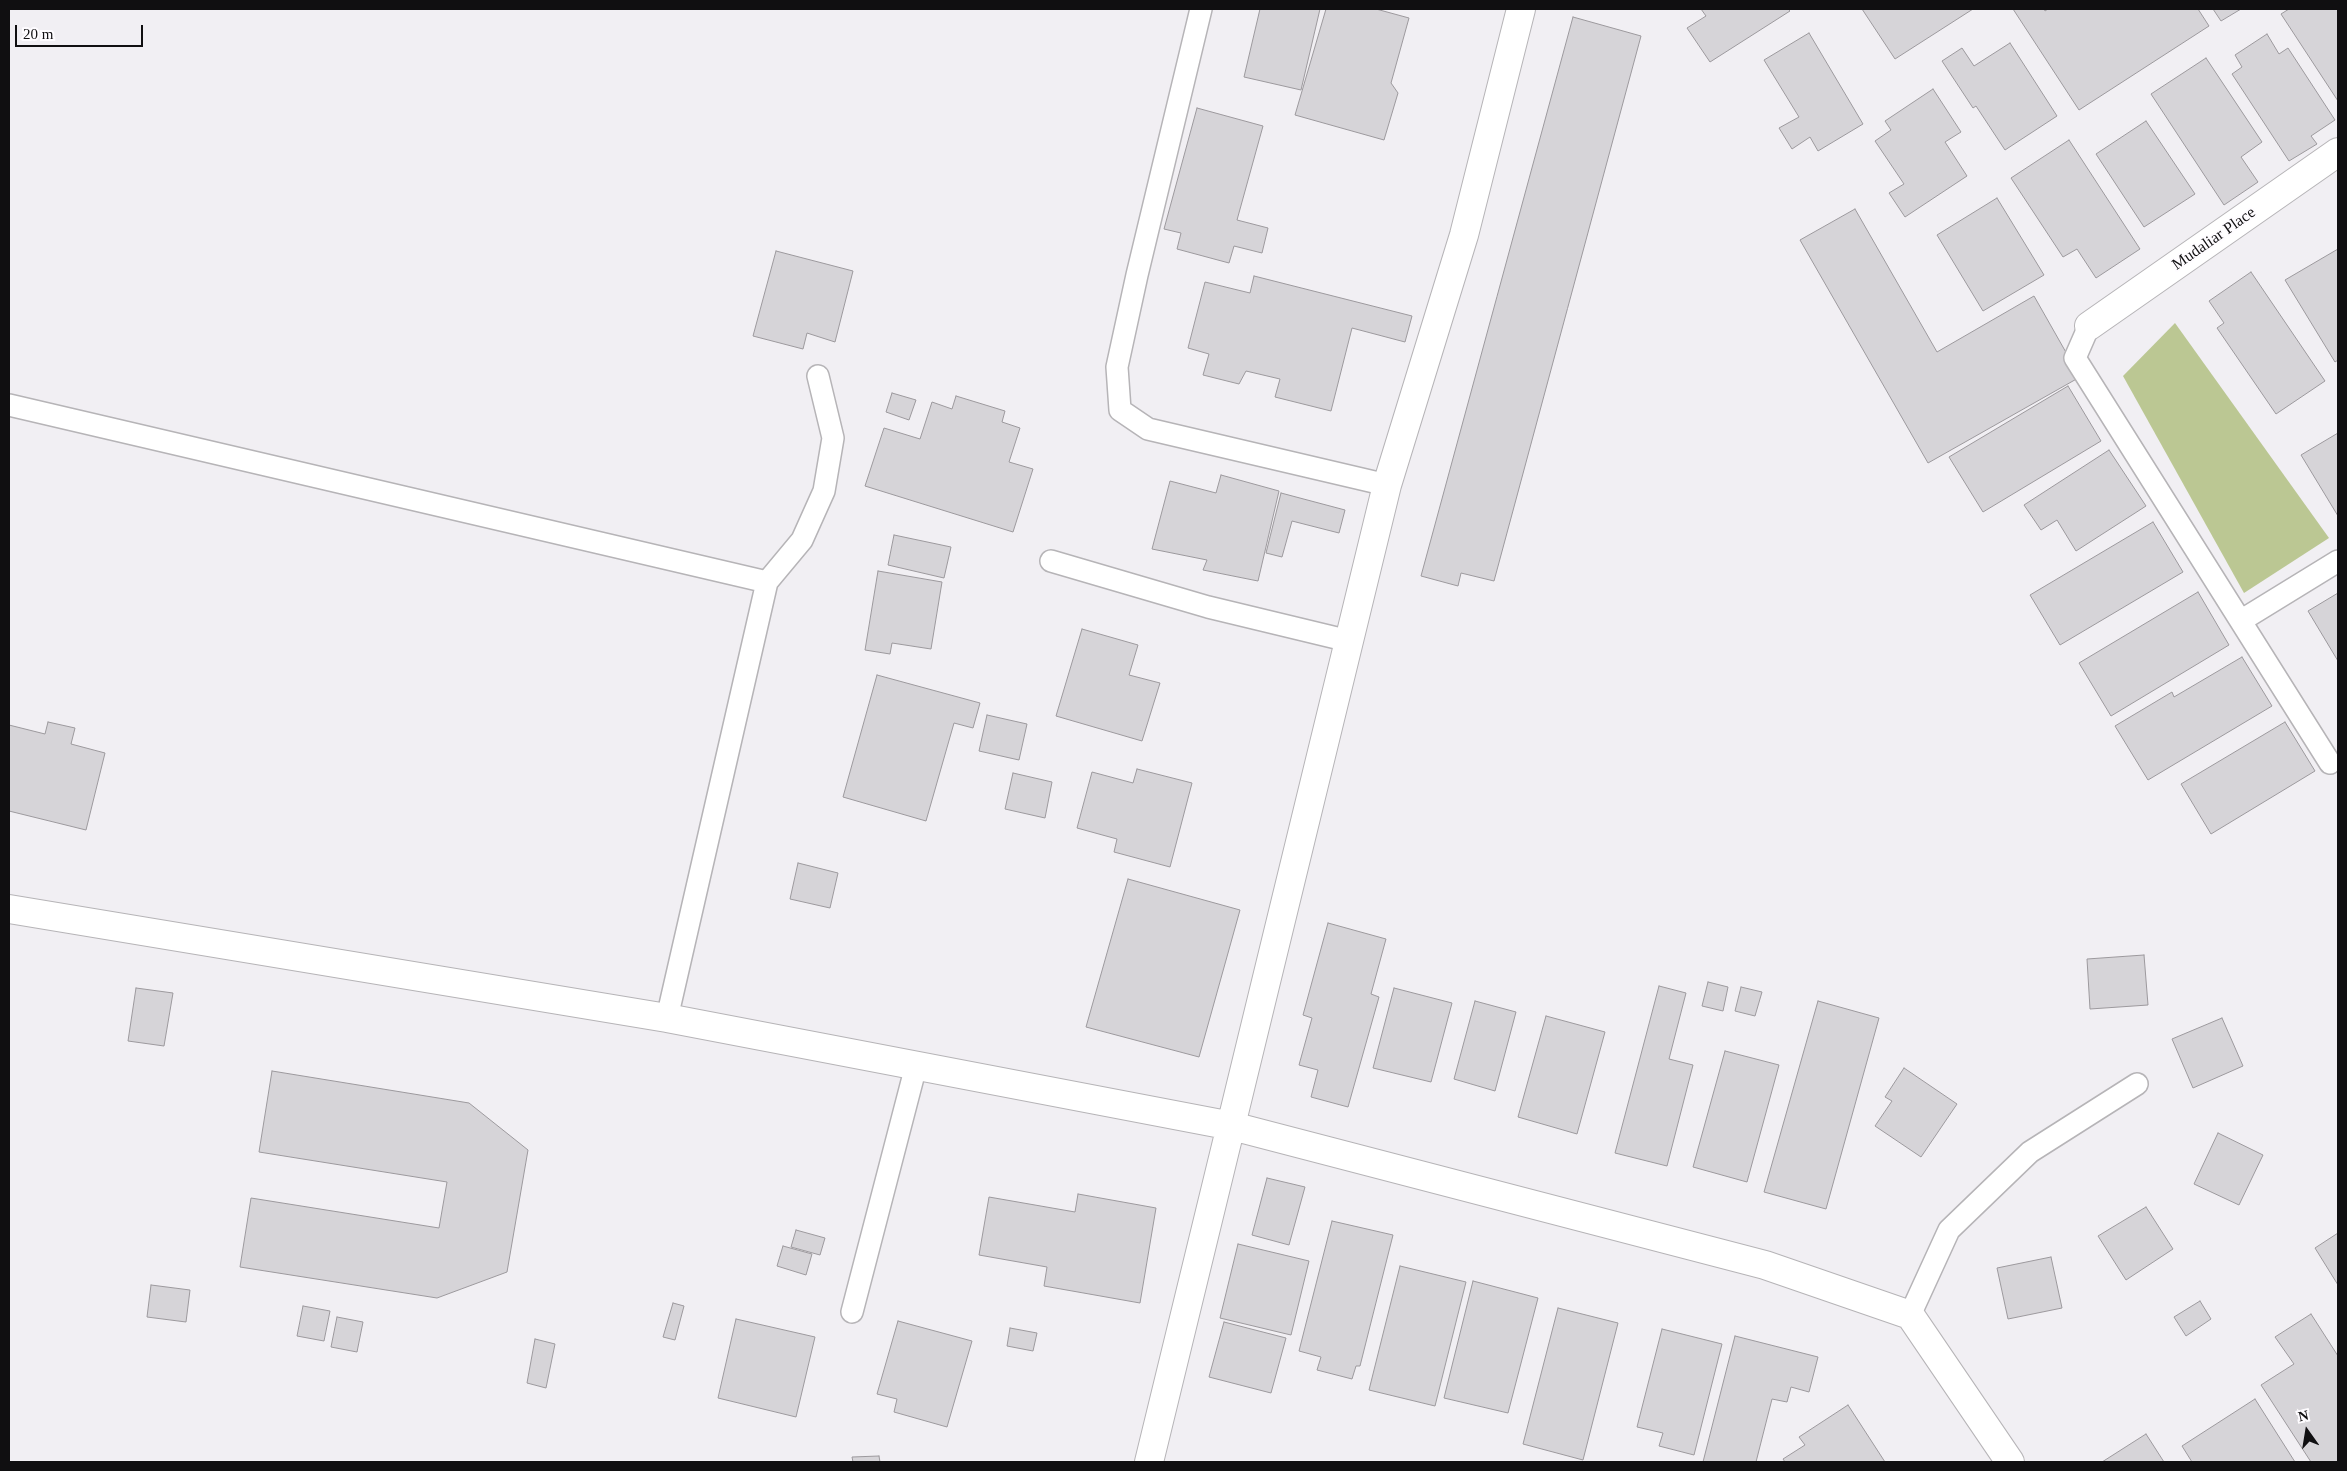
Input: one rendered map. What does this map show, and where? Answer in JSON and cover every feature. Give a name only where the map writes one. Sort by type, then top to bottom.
[{"type":"street","points":[[1149,1462],[1387,485],[1464,235],[1520,9]]},
{"type":"street","name":"Mudaliar Place","points":[[2089,326],[2338,152]]},
{"type":"street","points":[[9,909],[667,1018],[1232,1126],[1765,1266],[1910,1315],[2010,1462]]},
{"type":"lane","points":[[1201,9],[1136,275],[1117,368],[1120,410],[1148,429],[1387,485]]},
{"type":"lane","points":[[2089,326],[2075,358],[2242,620],[2330,763]]},
{"type":"lane","points":[[667,1018],[767,582],[802,540],[824,491],[833,438],[818,376]]},
{"type":"lane","points":[[9,405],[767,582]]},
{"type":"lane","points":[[1051,561],[1208,607],[1349,641]]},
{"type":"lane","points":[[2242,620],[2338,561]]},
{"type":"lane","points":[[852,1312],[916,1066]]},
{"type":"lane","points":[[1910,1315],[1949,1230],[2030,1152],[2137,1084]]},
{"type":"green space","points":[[2175,323],[2329,538],[2244,593],[2123,376]]},
{"type":"building","points":[[1260,9],[1320,9],[1301,90],[1244,77]]},
{"type":"building","points":[[1326,9],[1376,9],[1409,18],[1391,83],[1398,93],[1384,140],[1295,115]]},
{"type":"building","points":[[1701,9],[1788,9],[1790,11],[1710,62],[1687,28],[1706,16]]},
{"type":"building","points":[[1862,9],[1973,9],[1895,59]]},
{"type":"building","points":[[2013,9],[2044,9],[2045,11],[2048,9],[2198,9],[2209,26],[2079,110]]},
{"type":"building","points":[[2213,9],[2241,9],[2221,21]]},
{"type":"building","points":[[2289,9],[2338,9],[2338,101],[2281,14]]},
{"type":"building","points":[[1573,17],[1641,36],[1494,581],[1461,573],[1458,586],[1421,576]]},
{"type":"building","points":[[1809,33],[1863,124],[1818,151],[1810,137],[1792,149],[1779,128],[1799,117],[1764,60]]},
{"type":"building","points":[[2267,34],[2279,54],[2288,48],[2335,120],[2311,136],[2317,144],[2289,161],[2232,74],[2242,67],[2235,55]]},
{"type":"building","points":[[2010,43],[2057,116],[2005,150],[1976,106],[1973,108],[1942,61],[1962,48],[1974,66]]},
{"type":"building","points":[[2206,58],[2262,142],[2241,157],[2258,182],[2224,205],[2151,94]]},
{"type":"building","points":[[1933,89],[1961,132],[1945,142],[1967,176],[1905,217],[1889,193],[1904,184],[1875,141],[1891,130],[1885,121]]},
{"type":"building","points":[[1197,108],[1263,126],[1237,220],[1268,228],[1262,253],[1234,246],[1229,263],[1177,249],[1181,233],[1164,229]]},
{"type":"building","points":[[2146,121],[2195,194],[2144,227],[2096,154]]},
{"type":"building","points":[[2069,140],[2140,249],[2096,278],[2077,249],[2063,257],[2011,178]]},
{"type":"building","points":[[1997,198],[2044,275],[1983,311],[1937,235]]},
{"type":"building","points":[[1855,209],[1937,352],[2034,296],[2080,377],[1928,463],[1800,240]]},
{"type":"building","points":[[2338,249],[2338,360],[2335,362],[2285,280]]},
{"type":"building","points":[[776,251],[853,271],[835,342],[807,333],[803,349],[753,336]]},
{"type":"building","points":[[2251,272],[2325,381],[2276,414],[2217,328],[2224,323],[2209,301]]},
{"type":"building","points":[[1254,276],[1412,316],[1405,342],[1352,328],[1331,411],[1275,397],[1280,379],[1246,371],[1239,384],[1203,375],[1209,354],[1188,348],[1205,282],[1250,293]]},
{"type":"building","points":[[2068,386],[2101,441],[1983,512],[1949,457]]},
{"type":"building","points":[[892,393],[916,400],[909,420],[886,412]]},
{"type":"building","points":[[956,396],[1005,411],[1002,422],[1020,428],[1009,462],[1033,469],[1013,532],[865,486],[884,428],[920,439],[932,402],[952,409]]},
{"type":"building","points":[[2338,433],[2338,516],[2301,455]]},
{"type":"building","points":[[2109,450],[2146,506],[2076,551],[2057,520],[2041,530],[2024,505]]},
{"type":"building","points":[[1221,475],[1279,491],[1258,581],[1203,570],[1207,560],[1152,549],[1170,481],[1216,493]]},
{"type":"building","points":[[1281,493],[1345,510],[1339,533],[1292,521],[1282,557],[1266,553]]},
{"type":"building","points":[[2153,522],[2183,572],[2060,645],[2030,595]]},
{"type":"building","points":[[894,535],[951,547],[944,578],[888,565]]},
{"type":"building","points":[[878,571],[942,582],[931,649],[892,643],[890,654],[865,650]]},
{"type":"building","points":[[2198,592],[2229,645],[2111,716],[2079,663]]},
{"type":"building","points":[[2338,593],[2338,661],[2308,611]]},
{"type":"building","points":[[1082,629],[1138,645],[1129,675],[1160,683],[1142,741],[1056,716]]},
{"type":"building","points":[[2242,657],[2272,706],[2148,780],[2115,726],[2172,692],[2174,697]]},
{"type":"building","points":[[877,675],[980,703],[973,728],[954,723],[926,821],[843,797]]},
{"type":"building","points":[[987,715],[1027,724],[1019,760],[979,751]]},
{"type":"building","points":[[48,722],[75,728],[71,744],[105,753],[86,830],[9,811],[9,725],[45,734]]},
{"type":"building","points":[[2285,722],[2315,771],[2211,834],[2181,784]]},
{"type":"building","points":[[1137,769],[1192,783],[1170,867],[1114,852],[1117,839],[1077,828],[1092,772],[1133,783]]},
{"type":"building","points":[[1013,773],[1052,782],[1045,818],[1005,809]]},
{"type":"building","points":[[798,863],[838,873],[830,908],[790,899]]},
{"type":"building","points":[[1128,879],[1240,910],[1199,1057],[1086,1027]]},
{"type":"building","points":[[1328,923],[1386,939],[1371,994],[1379,997],[1348,1107],[1311,1097],[1318,1070],[1299,1065],[1312,1018],[1303,1015]]},
{"type":"building","points":[[2144,955],[2148,1005],[2090,1009],[2087,959]]},
{"type":"building","points":[[1708,982],[1728,987],[1723,1011],[1702,1006]]},
{"type":"building","points":[[1659,986],[1686,993],[1669,1059],[1693,1065],[1667,1166],[1615,1153]]},
{"type":"building","points":[[1741,987],[1762,992],[1755,1016],[1735,1011]]},
{"type":"building","points":[[136,988],[173,993],[164,1046],[128,1041]]},
{"type":"building","points":[[1394,988],[1452,1003],[1431,1082],[1373,1068]]},
{"type":"building","points":[[1475,1001],[1516,1012],[1495,1091],[1454,1079]]},
{"type":"building","points":[[1818,1001],[1879,1018],[1826,1209],[1764,1192]]},
{"type":"building","points":[[1546,1016],[1605,1032],[1577,1134],[1518,1117]]},
{"type":"building","points":[[2222,1018],[2243,1066],[2193,1088],[2172,1039]]},
{"type":"building","points":[[1725,1051],[1779,1065],[1747,1182],[1693,1167]]},
{"type":"building","points":[[1904,1068],[1957,1104],[1921,1157],[1875,1126],[1892,1101],[1885,1097]]},
{"type":"building","points":[[272,1071],[469,1103],[528,1150],[507,1272],[437,1298],[240,1267],[251,1198],[439,1228],[447,1182],[259,1152]]},
{"type":"building","points":[[2218,1133],[2263,1155],[2239,1205],[2194,1184]]},
{"type":"building","points":[[1267,1178],[1305,1187],[1289,1245],[1252,1235]]},
{"type":"building","points":[[1078,1194],[1156,1208],[1140,1303],[1044,1286],[1047,1267],[979,1255],[989,1197],[1075,1212]]},
{"type":"building","points":[[2146,1207],[2173,1249],[2126,1280],[2098,1236]]},
{"type":"building","points":[[1332,1221],[1393,1235],[1360,1366],[1356,1366],[1352,1379],[1317,1370],[1321,1357],[1299,1351]]},
{"type":"building","points":[[796,1230],[825,1238],[820,1255],[791,1247]]},
{"type":"building","points":[[2338,1233],[2338,1285],[2315,1248]]},
{"type":"building","points":[[1238,1244],[1309,1261],[1291,1335],[1220,1318]]},
{"type":"building","points":[[783,1246],[812,1254],[806,1275],[777,1266]]},
{"type":"building","points":[[2051,1257],[2062,1308],[2008,1319],[1997,1268]]},
{"type":"building","points":[[1400,1266],[1466,1282],[1435,1406],[1369,1390]]},
{"type":"building","points":[[1473,1281],[1538,1298],[1508,1413],[1444,1398]]},
{"type":"building","points":[[151,1285],[190,1290],[186,1322],[147,1317]]},
{"type":"building","points":[[2200,1301],[2211,1319],[2186,1336],[2174,1317]]},
{"type":"building","points":[[673,1303],[684,1306],[675,1340],[663,1337]]},
{"type":"building","points":[[303,1306],[330,1311],[324,1341],[297,1336]]},
{"type":"building","points":[[1558,1308],[1618,1323],[1583,1460],[1523,1444]]},
{"type":"building","points":[[2311,1314],[2338,1356],[2338,1462],[2311,1462],[2261,1385],[2294,1364],[2275,1337]]},
{"type":"building","points":[[337,1317],[363,1322],[357,1352],[331,1347]]},
{"type":"building","points":[[736,1319],[815,1337],[796,1417],[718,1398]]},
{"type":"building","points":[[898,1321],[972,1341],[947,1427],[894,1412],[897,1399],[877,1394]]},
{"type":"building","points":[[1224,1322],[1286,1338],[1271,1393],[1209,1377]]},
{"type":"building","points":[[1010,1328],[1037,1333],[1033,1351],[1007,1346]]},
{"type":"building","points":[[1662,1329],[1722,1344],[1694,1455],[1659,1446],[1663,1433],[1637,1427]]},
{"type":"building","points":[[1735,1336],[1818,1357],[1809,1392],[1791,1387],[1787,1402],[1772,1399],[1756,1462],[1703,1462]]},
{"type":"building","points":[[535,1339],[555,1344],[546,1388],[527,1383]]},
{"type":"building","points":[[2255,1399],[2295,1462],[2192,1462],[2182,1446]]},
{"type":"building","points":[[1848,1405],[1885,1462],[1785,1462],[1783,1459],[1805,1445],[1799,1437]]},
{"type":"building","points":[[2146,1434],[2164,1462],[2102,1462]]},
{"type":"building","points":[[879,1456],[880,1462],[853,1462],[852,1457]]}]
